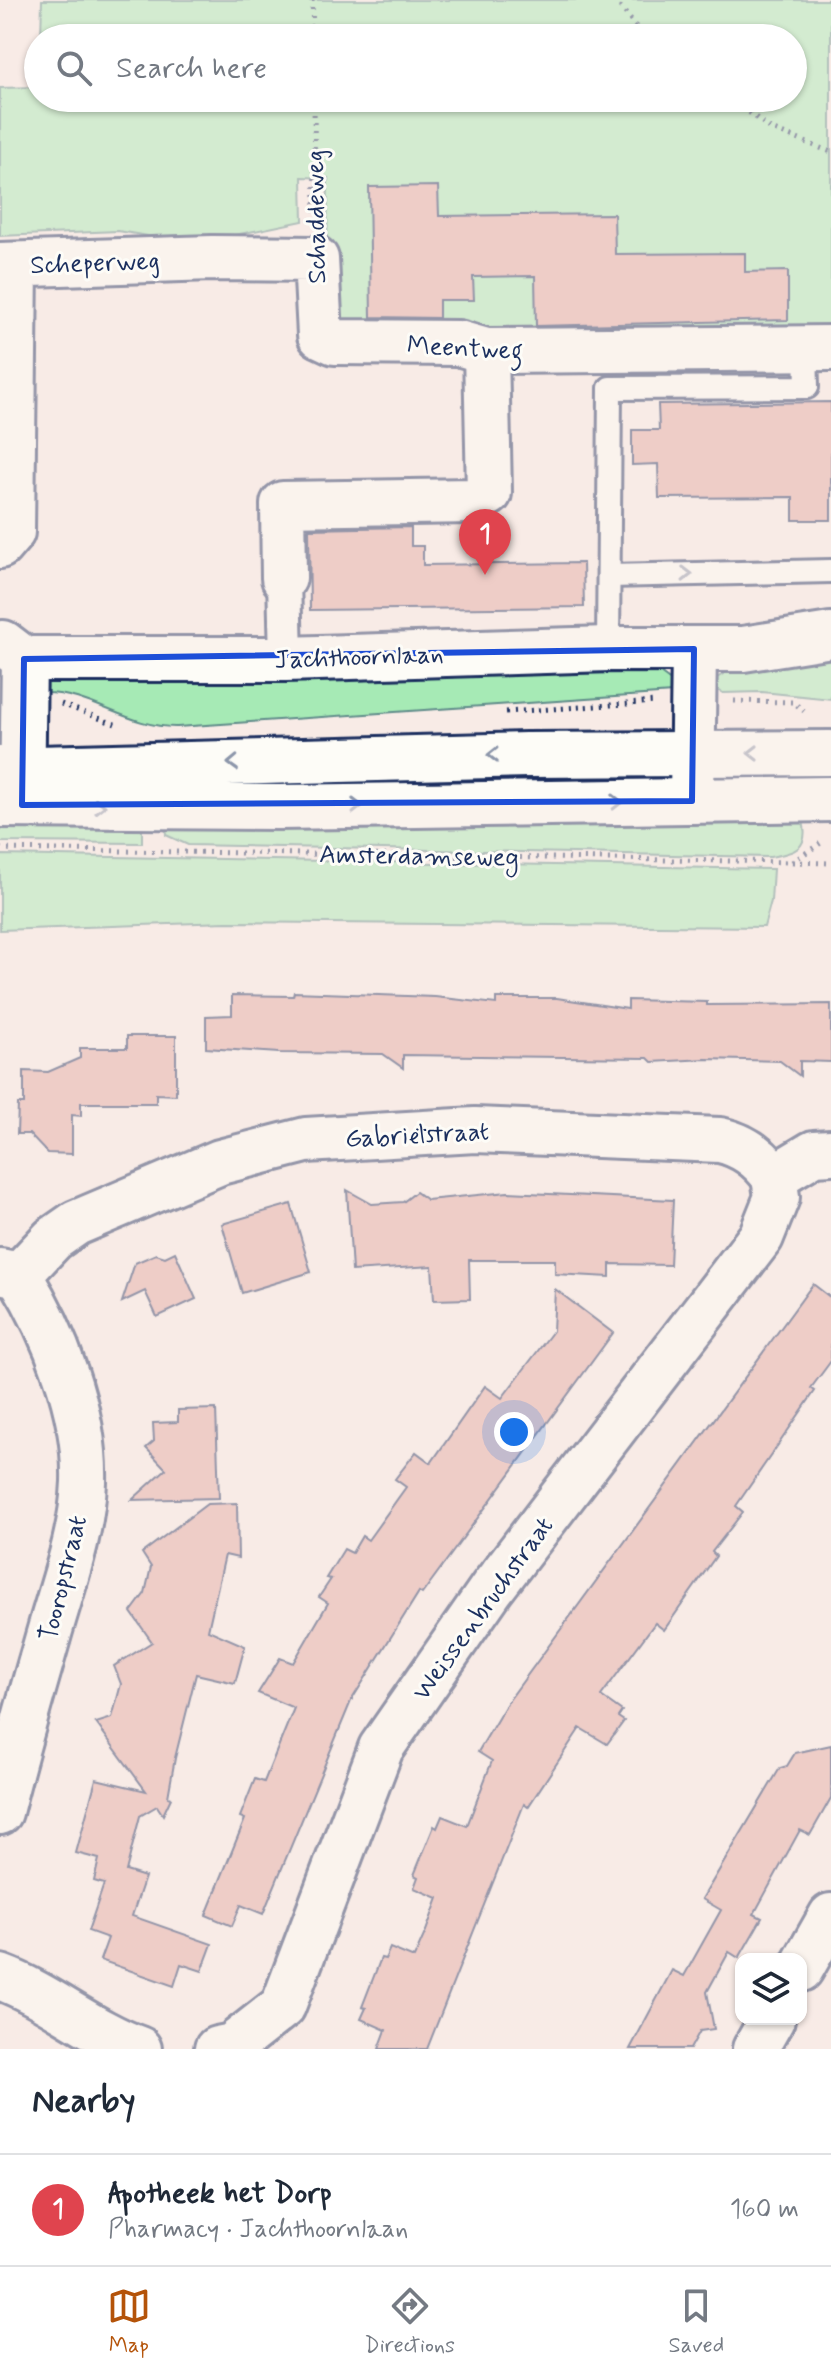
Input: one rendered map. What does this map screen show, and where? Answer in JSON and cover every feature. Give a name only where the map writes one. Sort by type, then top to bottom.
[{"type":"street","name":"Scheperweg","points":[[0,546],[12,532],[7,265],[212,258],[316,259]]},
{"type":"street","name":"Schaddeweg","points":[[316,259],[320,335]]},
{"type":"street","name":"Meentweg","points":[[320,335],[335,342],[458,343],[486,351],[818,349]]},
{"type":"street","points":[[286,659],[283,504],[473,501],[489,493],[486,351]]},
{"type":"street","name":"Jachthoornlaan","points":[[15,667],[608,649],[743,649],[831,635]]},
{"type":"street","points":[[692,801],[694,649]]},
{"type":"street","points":[[15,667],[11,787],[370,758],[831,753]]},
{"type":"street","name":"Amsterdamseweg","points":[[11,787],[279,807],[831,799]]},
{"type":"street","name":"Gabriëlstraat","points":[[10,1273],[76,1223],[207,1167],[306,1140],[475,1130],[700,1138],[737,1144],[767,1166],[774,1177]]},
{"type":"street","points":[[774,1177],[814,1153],[831,1152]]},
{"type":"street","name":"Weissenbruchstraat","points":[[217,2049],[232,2046],[283,2006],[381,1748],[492,1588],[761,1237],[777,1197],[774,1177]]},
{"type":"street","name":"Tooropstraat","points":[[0,1812],[9,1736],[75,1545],[84,1481],[71,1394],[34,1299],[10,1273]]},
{"type":"street","points":[[807,1958],[831,1916]]},
{"type":"street","points":[[0,1977],[22,1985],[113,2040],[139,2049]]},
{"type":"street","points":[[755,2049],[769,2025]]},
{"type":"lane","points":[[608,649],[610,388],[807,387],[818,349]]},
{"type":"lane","points":[[609,576],[831,571]]},
{"type":"path","points":[[312,0],[313,24]]},
{"type":"path","points":[[615,0],[634,24]]},
{"type":"path","name":"Schaddeweg","points":[[314,112],[316,259]]},
{"type":"path","points":[[749,112],[771,129],[831,152]]},
{"type":"path","points":[[15,667],[71,706],[126,728]]},
{"type":"path","points":[[693,701],[776,700],[793,702],[803,710]]},
{"type":"path","points":[[792,862],[831,838]]},
{"type":"path","name":"Amsterdamseweg","points":[[0,849],[831,863]]},
{"type":"highlighted area","points":[[694,649],[692,801],[22,805],[24,659]]},
{"type":"green space","points":[[42,0],[831,0],[831,342],[361,326],[326,317],[328,178],[302,177],[303,221],[225,237],[172,240],[118,231],[0,236],[0,88],[24,87],[24,112],[807,112],[807,24],[41,24]]},
{"type":"green space","points":[[831,654],[831,699],[762,692],[723,693],[717,690],[717,678],[728,671]]},
{"type":"green space","points":[[660,673],[672,682],[672,693],[177,727],[143,722],[78,698],[45,693],[48,677]]},
{"type":"green space","points":[[165,815],[803,821],[805,830],[798,848],[770,857],[188,845],[166,835]]},
{"type":"green space","points":[[142,816],[142,843],[0,842],[0,818]]},
{"type":"green space","points":[[0,855],[773,869],[771,901],[764,927],[226,922],[0,930]]},
{"type":"building","points":[[438,186],[439,216],[614,214],[615,254],[745,253],[745,272],[788,271],[788,320],[536,326],[535,276],[473,277],[474,300],[439,300],[439,318],[371,317],[369,187]]},
{"type":"building","points":[[831,402],[831,520],[793,520],[793,497],[659,498],[658,464],[632,465],[632,430],[659,430],[658,404]]},
{"type":"building","points":[[411,527],[411,546],[423,546],[423,565],[583,563],[584,607],[310,610],[309,529]]},
{"type":"building","points":[[294,992],[435,997],[496,1004],[496,998],[557,998],[628,1009],[628,1000],[707,1002],[707,1005],[831,1004],[831,1062],[800,1061],[800,1076],[780,1061],[706,1059],[652,1062],[648,1058],[403,1055],[403,1068],[383,1054],[279,1053],[206,1048],[206,1016],[232,1015],[232,995],[293,996]]},
{"type":"building","points":[[127,1036],[176,1036],[176,1095],[156,1094],[156,1103],[81,1103],[81,1116],[72,1115],[72,1154],[47,1153],[29,1134],[17,1134],[18,1104],[24,1104],[24,1071],[48,1072],[80,1058],[80,1048],[127,1048]]},
{"type":"building","points":[[347,1190],[372,1204],[403,1202],[416,1192],[427,1200],[508,1192],[673,1200],[670,1265],[610,1264],[610,1277],[555,1274],[555,1260],[469,1260],[470,1299],[434,1300],[432,1266],[352,1271]]},
{"type":"building","points":[[291,1204],[311,1272],[242,1293],[222,1224]]},
{"type":"building","points":[[175,1252],[196,1299],[157,1317],[145,1291],[122,1302],[135,1263],[156,1254],[165,1257]]},
{"type":"building","points":[[813,1284],[831,1298],[831,1361],[811,1388],[815,1391],[736,1506],[743,1512],[712,1552],[716,1556],[664,1630],[655,1623],[601,1696],[622,1711],[618,1717],[624,1721],[607,1744],[580,1728],[528,1807],[524,1804],[427,2049],[379,2049],[386,2030],[361,2019],[366,2008],[362,2007],[381,1958],[385,1959],[390,1948],[414,1958],[426,1931],[438,1898],[414,1888],[418,1877],[414,1875],[434,1826],[437,1828],[442,1816],[467,1826],[492,1761],[478,1752],[507,1703]]},
{"type":"building","points":[[555,1289],[613,1333],[422,1594],[419,1592],[351,1701],[263,1914],[241,1905],[232,1926],[206,1915],[245,1819],[240,1817],[255,1779],[264,1782],[294,1708],[258,1693],[280,1658],[293,1663],[328,1603],[319,1597],[331,1579],[326,1578],[344,1549],[352,1553],[362,1536],[368,1540],[406,1487],[395,1479],[416,1452],[431,1463],[485,1386],[502,1398],[553,1331]]},
{"type":"building","points":[[216,1409],[219,1498],[132,1500],[166,1469],[146,1448],[154,1441],[153,1423],[178,1422],[178,1410]]},
{"type":"building","points":[[237,1503],[238,1558],[225,1555],[208,1630],[245,1646],[235,1683],[196,1674],[175,1758],[168,1797],[171,1798],[163,1815],[157,1806],[140,1816],[126,1871],[145,1877],[132,1916],[212,1944],[202,1971],[181,1964],[174,1986],[100,1960],[108,1938],[88,1931],[104,1884],[94,1881],[99,1859],[76,1853],[96,1779],[146,1791],[96,1723],[112,1718],[121,1684],[114,1666],[152,1642],[131,1612],[145,1593],[151,1567],[142,1553],[207,1504]]},
{"type":"building","points":[[831,1745],[831,1798],[810,1835],[800,1830],[754,1914],[762,1918],[742,1953],[735,1953],[735,1956],[729,1952],[707,1992],[714,2029],[700,2031],[690,2049],[630,2049],[672,1970],[684,1976],[721,1910],[702,1899],[780,1768],[787,1766],[795,1753]]},
{"type":"place","name":"Apotheek het Dorp","points":[[485,575]]}]
